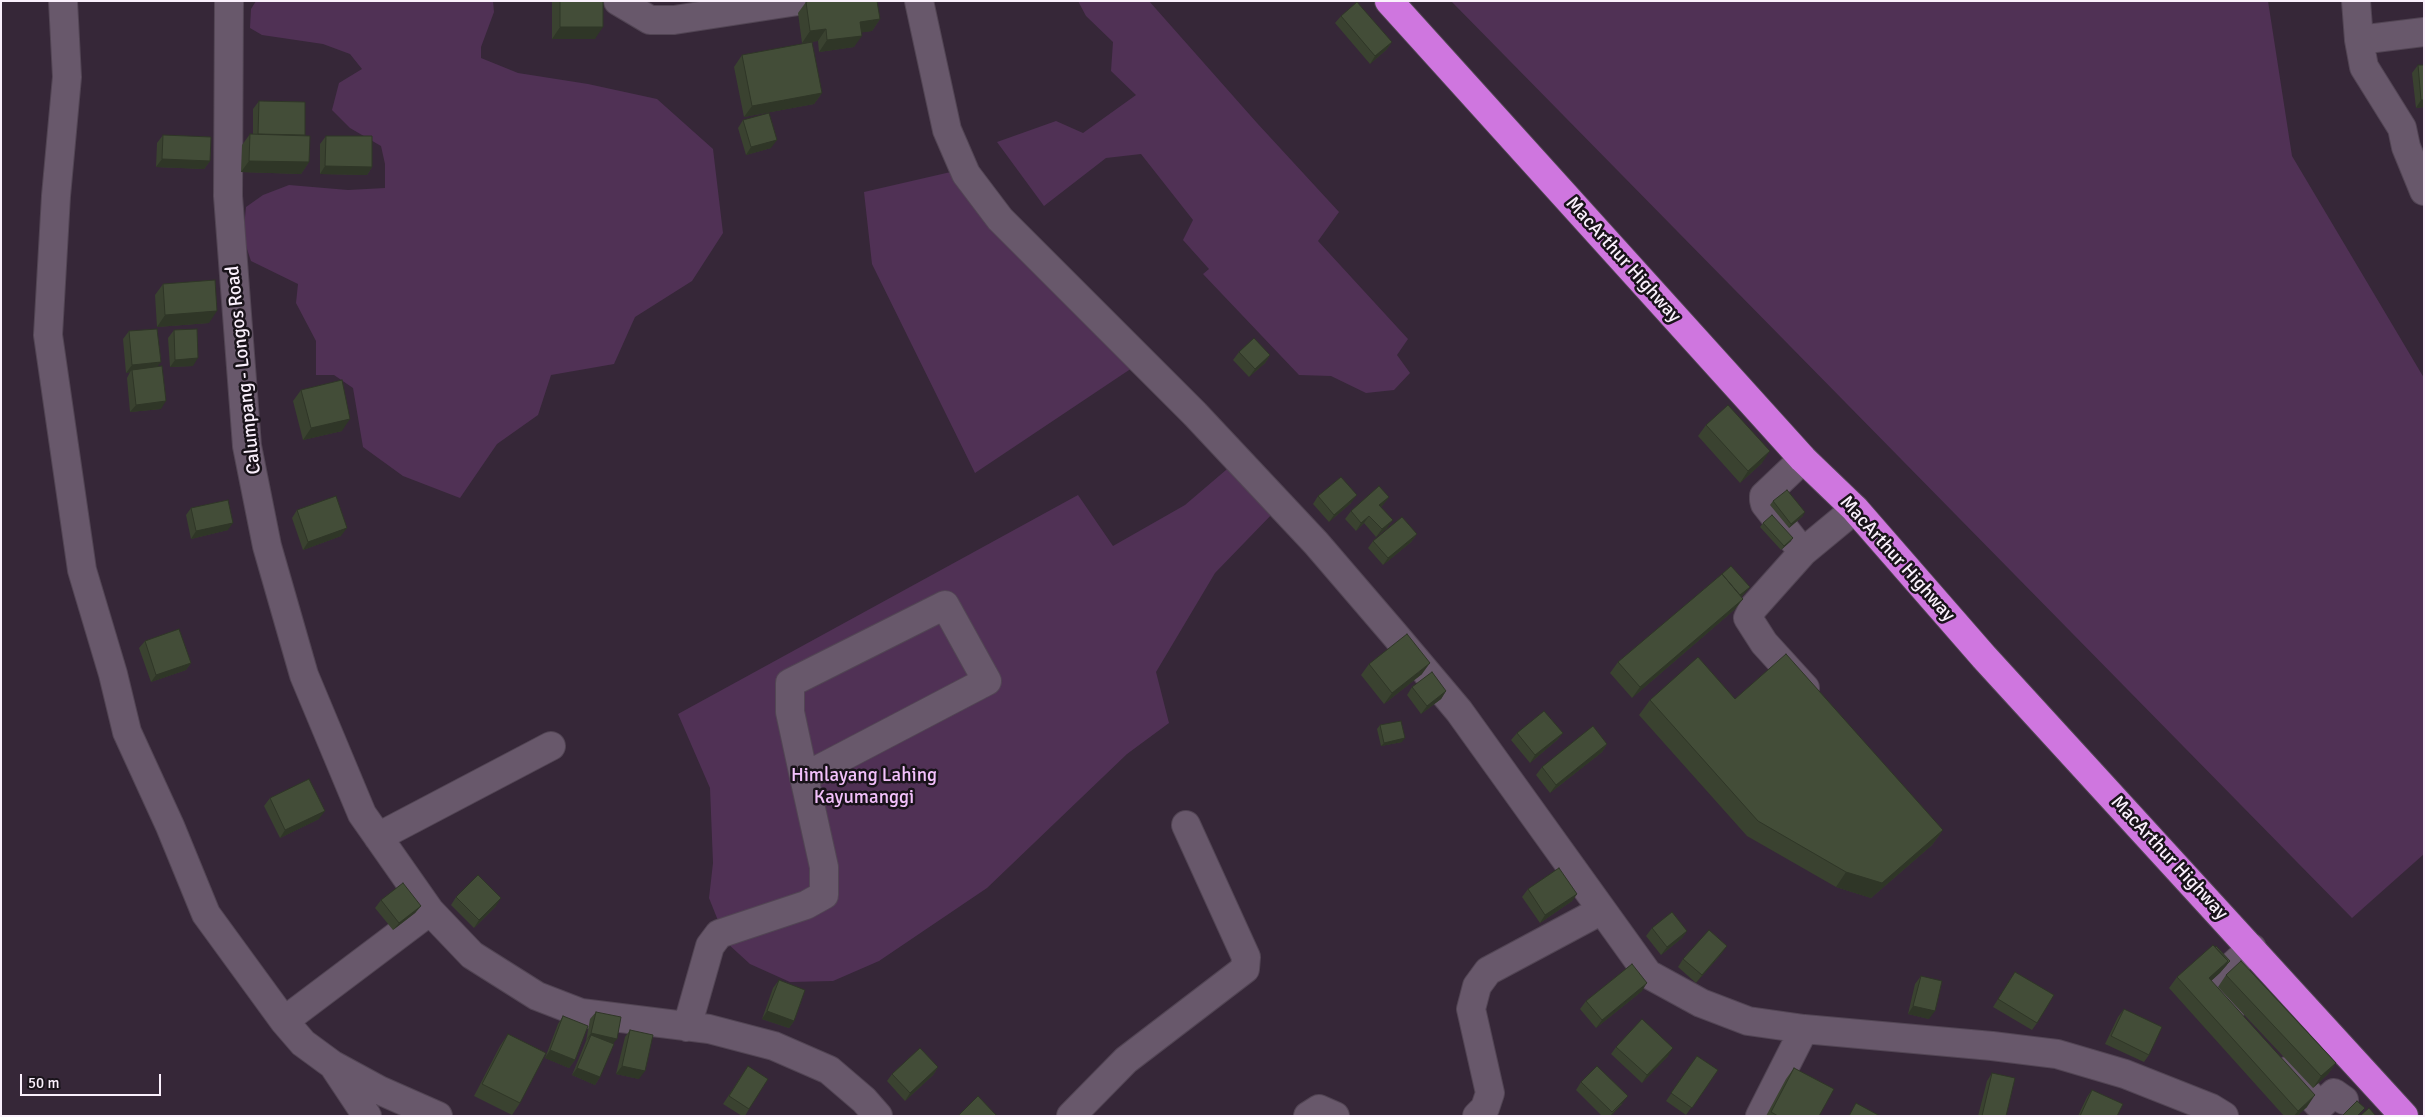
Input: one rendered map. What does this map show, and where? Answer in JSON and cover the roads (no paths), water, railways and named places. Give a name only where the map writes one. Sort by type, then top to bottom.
[{"type":"highway","name":"MacArthur Highway","points":[[1389,1],[1803,459],[1855,509],[1984,657],[2404,1116]]},
{"type":"street","points":[[63,1],[67,77],[56,196],[48,335],[82,570],[114,674],[128,732],[170,826],[206,914],[284,1021],[303,1044],[333,1065],[379,1090],[438,1116]]},
{"type":"street","name":"Calumpang - Longos Road","points":[[229,1],[228,196],[247,446],[267,546],[304,675],[362,814],[430,911],[472,955],[537,996],[581,1013],[709,1029],[774,1046],[828,1070],[864,1100],[878,1116]]},
{"type":"street","points":[[618,1],[650,20],[674,20],[798,1]]},
{"type":"street","points":[[919,1],[947,130],[966,174],[1000,219],[1195,414],[1316,543],[1459,711],[1648,974],[1701,1003],[1748,1021],[1804,1029],[1992,1046],[2057,1054],[2125,1074],[2176,1105],[2224,1116]]},
{"type":"street","points":[[2356,1],[2358,40],[2364,67],[2413,126],[2406,147],[2424,191]]},
{"type":"street","points":[[2358,40],[2424,32]]},
{"type":"street","points":[[1803,459],[1764,496],[1764,500],[1765,504],[1803,552]]},
{"type":"street","points":[[1824,709],[1764,643],[1748,618],[1753,608],[1803,552],[1855,509]]},
{"type":"street","points":[[687,1027],[710,946],[719,934],[806,905],[824,895],[824,867],[804,777],[790,712],[790,683],[945,605],[987,681],[804,777]]},
{"type":"street","points":[[378,837],[551,746]]},
{"type":"street","points":[[1071,1116],[1126,1060],[1245,969],[1246,957],[1186,825]]},
{"type":"street","points":[[1477,1116],[1485,1108],[1490,1093],[1472,1009],[1477,986],[1488,972],[1602,910]]},
{"type":"street","points":[[284,1021],[430,911]]},
{"type":"street","points":[[2244,1026],[2209,988],[2252,948]]},
{"type":"street","points":[[1760,1116],[1804,1029]]},
{"type":"street","points":[[2271,1054],[2318,1104],[2322,1104],[2334,1093],[2336,1108]]},
{"type":"street","points":[[333,1065],[367,1116]]},
{"type":"street","points":[[2336,1108],[2367,1077]]},
{"type":"street","points":[[1308,1116],[1319,1109],[1329,1111],[1335,1116]]},
{"type":"park label","name":"Himlayang Lahing Kayumanggi","points":[[864,787]]}]
